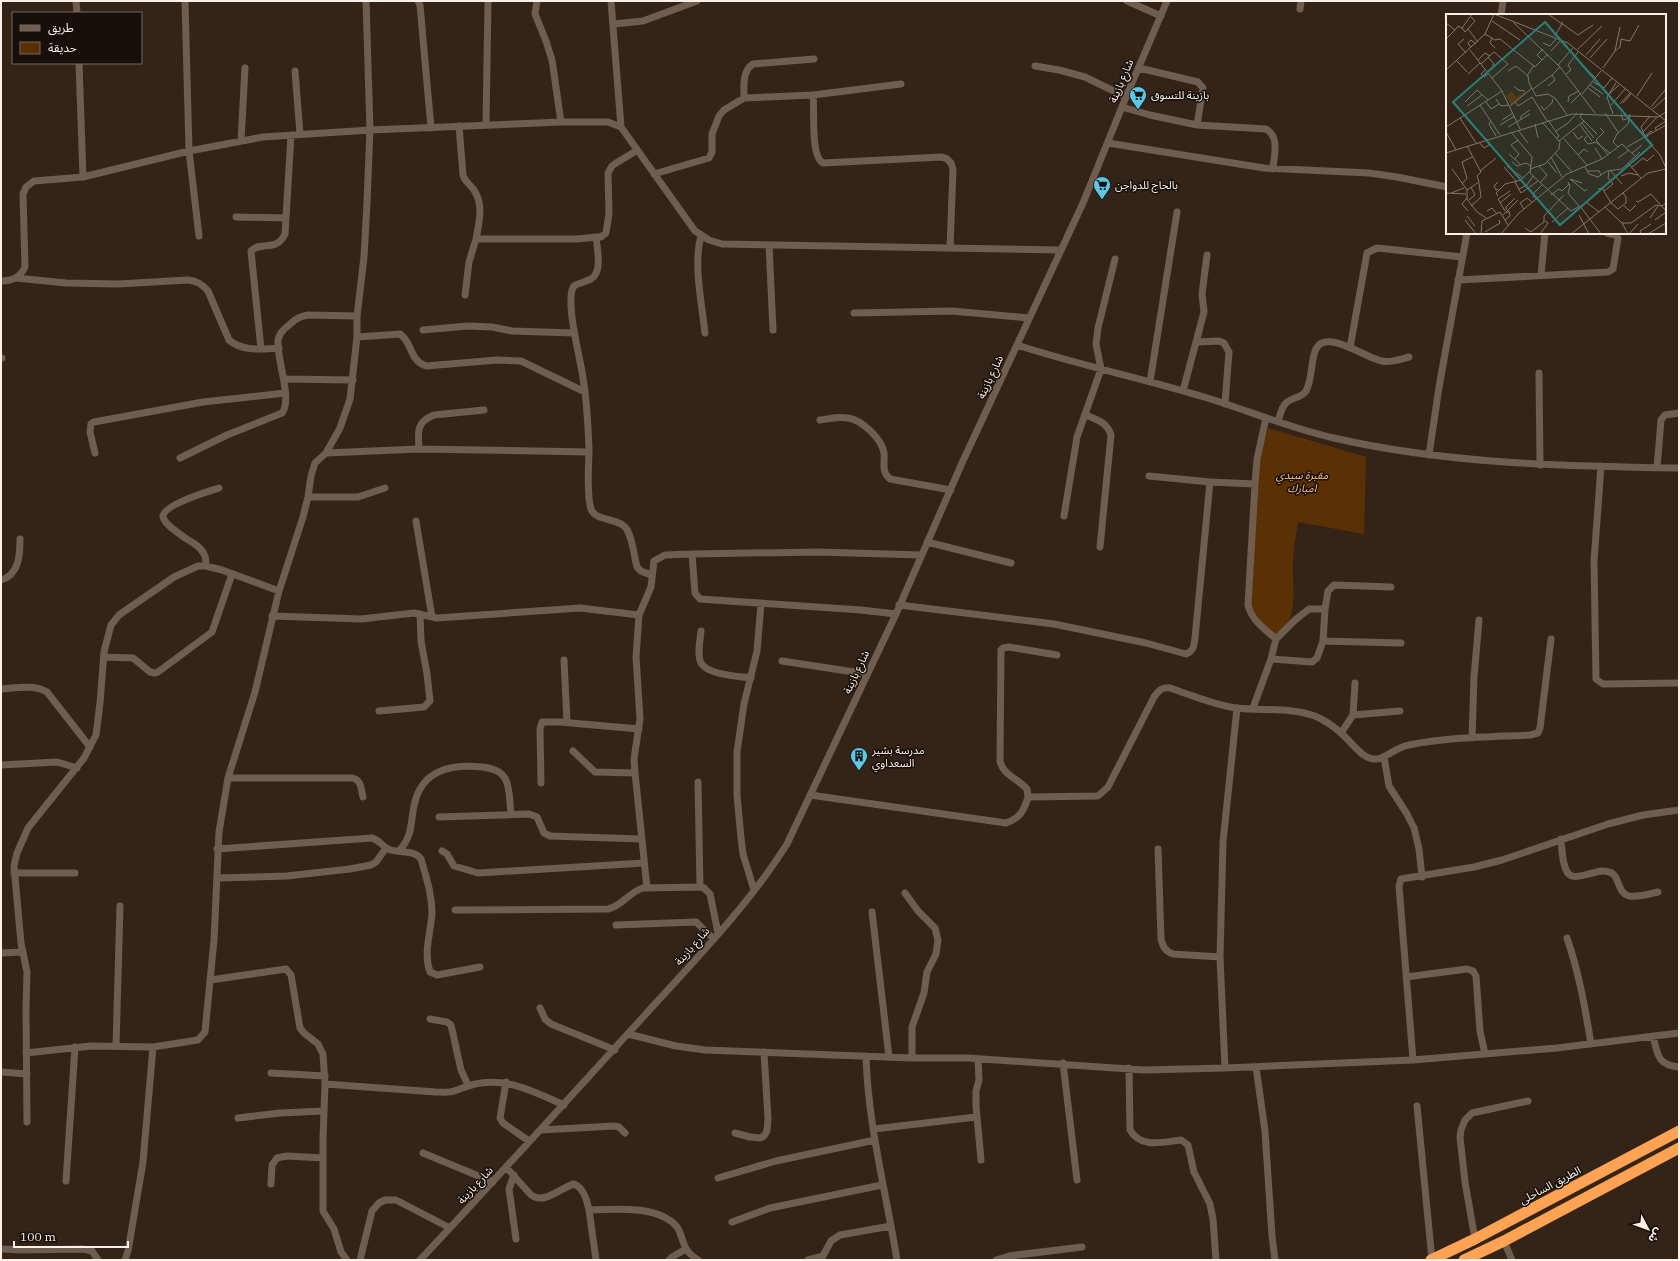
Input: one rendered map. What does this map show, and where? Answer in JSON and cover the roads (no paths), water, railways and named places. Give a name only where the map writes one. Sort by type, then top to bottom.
[{"type":"highway","name":"الطريق الساحلى","points":[[1432,1260],[1476,1239],[1679,1130]]},
{"type":"highway","points":[[1464,1260],[1504,1241],[1679,1148]]},
{"type":"street","points":[[76,1],[77,12]]},
{"type":"street","points":[[185,1],[189,150],[199,236]]},
{"type":"street","points":[[26,1053],[91,1046],[153,1047],[192,1041],[202,1037],[205,1032],[217,878],[217,849],[221,814],[228,778],[255,692],[272,616],[303,518],[315,463],[326,454],[344,416],[350,399],[353,380],[357,337],[357,316],[364,257],[370,130],[366,1]]},
{"type":"street","points":[[418,1],[420,5],[424,37],[431,128]]},
{"type":"street","points":[[486,125],[488,1]]},
{"type":"street","points":[[536,1],[535,14],[552,60],[561,122]]},
{"type":"street","points":[[611,1],[621,127],[678,210],[701,236],[722,244],[1060,250]]},
{"type":"street","points":[[614,24],[643,21],[697,1]]},
{"type":"street","points":[[1126,1],[1161,16]]},
{"type":"street","name":"شارع بازينة","points":[[420,1260],[564,1105],[714,939],[776,862],[787,844],[896,614],[950,490],[1083,203],[1167,1]]},
{"type":"street","points":[[1300,9],[1301,1]]},
{"type":"street","points":[[1501,14],[1503,1]]},
{"type":"street","points":[[744,98],[745,73],[748,67],[753,64],[814,59]]},
{"type":"street","points":[[79,64],[83,177]]},
{"type":"street","points":[[1035,66],[1059,70],[1085,77],[1126,97]]},
{"type":"street","points":[[241,141],[245,68]]},
{"type":"street","points":[[1139,68],[1202,84],[1203,88],[1197,125]]},
{"type":"street","points":[[295,72],[300,134]]},
{"type":"street","points":[[654,174],[709,158],[712,152],[712,134],[719,116],[724,110],[744,98],[813,95],[901,84]]},
{"type":"street","points":[[813,95],[815,145],[817,156],[823,163],[942,157],[951,163],[953,180],[950,248]]},
{"type":"street","points":[[1122,107],[1150,115],[1197,125],[1266,129],[1272,132],[1275,138],[1273,169]]},
{"type":"street","points":[[1,281],[12,281],[16,278],[22,273],[26,262],[22,198],[24,190],[34,181],[83,177],[189,150],[262,137],[370,130],[561,122],[608,122],[621,127]]},
{"type":"street","points":[[459,126],[463,175],[465,182],[473,189],[480,208],[480,222],[469,262],[465,295]]},
{"type":"street","points":[[261,349],[251,251],[256,248],[279,243],[285,234],[291,136]]},
{"type":"street","points":[[1108,143],[1273,169],[1369,173],[1446,187]]},
{"type":"street","points":[[476,239],[577,239],[602,237],[606,233],[609,214],[608,173],[612,166],[636,150]]},
{"type":"street","points":[[1150,382],[1178,212]]},
{"type":"street","points":[[236,217],[286,218]]},
{"type":"street","points":[[1429,455],[1439,387],[1466,234]]},
{"type":"street","points":[[1541,275],[1545,234]]},
{"type":"street","points":[[1458,280],[1611,271],[1613,269],[1618,238],[1611,234]]},
{"type":"street","points":[[701,236],[698,247],[698,261],[705,333]]},
{"type":"street","points":[[596,237],[597,270],[595,276],[577,284],[571,290],[574,333],[585,392],[589,452],[588,479],[591,508],[594,513],[599,516],[619,522],[624,526],[628,532],[637,567],[641,571],[651,575]]},
{"type":"street","points":[[769,245],[773,330]]},
{"type":"street","points":[[1350,348],[1367,253],[1377,248],[1462,257]]},
{"type":"street","points":[[1183,391],[1204,312],[1202,294],[1206,255]]},
{"type":"street","points":[[1064,516],[1077,436],[1086,415],[1101,368],[1096,344],[1098,328],[1115,259]]},
{"type":"street","points":[[16,278],[66,283],[110,284],[188,280],[197,281],[208,291],[229,340],[238,347],[261,349],[279,348]]},
{"type":"street","points":[[854,313],[952,311],[1029,318]]},
{"type":"street","points":[[180,458],[227,436],[279,416],[285,410],[284,379],[279,348],[279,337],[285,328],[301,316],[317,314],[357,316]]},
{"type":"street","points":[[423,330],[468,326],[492,327],[512,331],[574,333]]},
{"type":"street","points":[[357,337],[400,334],[405,339],[416,361],[426,366],[497,360],[521,361],[585,392]]},
{"type":"street","points":[[1197,342],[1219,341],[1224,343],[1229,352],[1224,404]]},
{"type":"street","points":[[1278,422],[1281,410],[1286,403],[1305,393],[1308,387],[1316,349],[1321,343],[1328,341],[1350,348],[1383,362],[1409,357]]},
{"type":"street","points":[[1017,345],[1056,358],[1101,368],[1183,391],[1278,422],[1334,438],[1429,455],[1480,461],[1540,465],[1679,468]]},
{"type":"street","points":[[1539,373],[1540,465]]},
{"type":"street","points":[[284,379],[353,380]]},
{"type":"street","points":[[95,453],[90,432],[91,424],[94,422],[203,402],[285,393]]},
{"type":"street","points":[[418,449],[418,431],[420,425],[428,417],[434,415],[484,410]]},
{"type":"street","points":[[1657,468],[1661,420],[1665,415],[1679,413]]},
{"type":"street","points":[[1086,415],[1104,423],[1109,428],[1111,435],[1100,547]]},
{"type":"street","points":[[820,420],[839,417],[850,418],[868,429],[877,438],[884,452],[884,470],[886,476],[890,479],[950,490]]},
{"type":"street","points":[[1266,418],[1257,459],[1248,605],[1250,614],[1253,618],[1276,639]]},
{"type":"street","points":[[326,454],[418,449],[589,452]]},
{"type":"street","points":[[1600,466],[1594,561],[1596,679],[1603,684],[1679,684]]},
{"type":"street","points":[[1149,476],[1210,482],[1255,484]]},
{"type":"street","points":[[899,605],[1054,624],[1146,643],[1186,654],[1194,648],[1210,482]]},
{"type":"street","points":[[206,566],[204,554],[200,549],[168,524],[163,516],[167,509],[194,496],[219,488]]},
{"type":"street","points":[[308,496],[358,497],[385,488]]},
{"type":"street","points":[[416,521],[432,617]]},
{"type":"street","points":[[1,580],[11,574],[16,567],[19,560],[20,539]]},
{"type":"street","points":[[927,542],[1011,563]]},
{"type":"street","points":[[647,888],[634,759],[640,719],[636,657],[639,616],[651,587],[651,575],[654,561],[658,557],[665,555],[692,554],[818,552],[921,555]]},
{"type":"street","points":[[692,554],[695,593],[700,599],[861,610],[896,614]]},
{"type":"street","points":[[27,1122],[27,972],[23,952],[14,873],[16,853],[28,828],[77,768],[96,735],[104,657],[109,631],[114,619],[181,572],[198,566],[206,566],[232,574],[279,591]]},
{"type":"street","points":[[104,657],[133,658],[150,672],[158,672],[212,632],[232,574]]},
{"type":"street","points":[[1271,659],[1312,662],[1317,658],[1322,641],[1328,591],[1334,585],[1391,587]]},
{"type":"street","points":[[754,890],[742,846],[737,795],[737,752],[744,704],[757,650],[761,604]]},
{"type":"street","points":[[272,616],[361,619],[410,613],[432,617],[580,608],[639,616]]},
{"type":"street","points":[[1253,708],[1271,659],[1276,639],[1295,620],[1309,609],[1325,609]]},
{"type":"street","points":[[379,711],[424,707],[430,701],[421,641],[420,614]]},
{"type":"street","points":[[1472,738],[1474,677],[1479,620]]},
{"type":"street","points":[[701,631],[701,662],[705,666],[714,672],[751,678]]},
{"type":"street","points":[[1028,797],[1092,797],[1102,794],[1108,787],[1154,697],[1160,689],[1164,688],[1170,688],[1218,704],[1237,708],[1300,712],[1316,717],[1341,733],[1367,756],[1376,759],[1384,757],[1398,747],[1408,745],[1441,740],[1530,735],[1538,732],[1540,728],[1551,639]]},
{"type":"street","points":[[1322,641],[1401,644]]},
{"type":"street","points":[[810,795],[1006,823],[1020,816],[1024,810],[1028,797],[1027,789],[1001,768],[1000,760],[1001,650],[1009,647],[1057,655]]},
{"type":"street","points":[[564,660],[567,722]]},
{"type":"street","points":[[782,661],[867,674]]},
{"type":"street","points":[[1341,733],[1353,715],[1355,683]]},
{"type":"street","points":[[1,690],[26,687],[41,689],[47,692],[90,747]]},
{"type":"street","points":[[1225,1068],[1220,957],[1223,842],[1237,708]]},
{"type":"street","points":[[1353,715],[1400,711]]},
{"type":"street","points":[[541,782],[540,725],[544,721],[639,729]]},
{"type":"street","points":[[573,751],[594,772],[635,773]]},
{"type":"street","points":[[1384,757],[1389,786],[1414,828],[1419,849],[1422,877]]},
{"type":"street","points":[[1,765],[57,762],[77,768]]},
{"type":"street","points":[[399,851],[409,836],[414,805],[419,791],[430,777],[440,770],[458,767],[482,767],[500,771],[506,777],[508,782],[511,814]]},
{"type":"street","points":[[228,778],[354,778],[360,783],[363,797]]},
{"type":"street","points":[[698,782],[700,887]]},
{"type":"street","points":[[1413,1060],[1399,881],[1403,878],[1422,877],[1502,860],[1608,824],[1643,815],[1679,810]]},
{"type":"street","points":[[440,817],[511,814],[534,815],[539,820],[544,833],[550,836],[641,839]]},
{"type":"street","points":[[217,849],[372,838],[378,840],[386,848],[419,856],[430,890],[432,916],[427,956],[430,972],[437,975],[480,967]]},
{"type":"street","points":[[1561,839],[1564,866],[1567,873],[1571,876],[1577,877],[1602,870],[1610,872],[1616,877],[1623,893],[1629,896],[1658,892]]},
{"type":"street","points":[[217,878],[287,876],[350,869],[371,865],[376,862],[386,848]]},
{"type":"street","points":[[1158,849],[1161,939],[1164,947],[1167,952],[1173,954],[1220,957]]},
{"type":"street","points":[[442,851],[447,854],[454,866],[478,873],[644,863]]},
{"type":"street","points":[[14,873],[75,872]]},
{"type":"street","points":[[455,910],[608,909],[618,905],[639,889],[700,887],[704,888],[710,894],[718,933]]},
{"type":"street","points":[[905,893],[918,911],[935,928],[938,940],[936,954],[927,972],[924,993],[912,1027],[912,1058]]},
{"type":"street","points":[[116,1046],[120,906]]},
{"type":"street","points":[[872,912],[889,1057]]},
{"type":"street","points":[[616,925],[696,922],[714,939]]},
{"type":"street","points":[[1566,938],[1576,964],[1582,988],[1591,1044]]},
{"type":"street","points":[[1,953],[23,952]]},
{"type":"street","points":[[210,980],[286,969],[289,972],[300,1028],[320,1048],[324,1060],[323,1211],[334,1229],[341,1252],[347,1260]]},
{"type":"street","points":[[1406,977],[1467,969],[1473,971],[1476,976],[1480,1031],[1485,1054]]},
{"type":"street","points":[[540,1008],[545,1019],[551,1024],[614,1050]]},
{"type":"street","points":[[430,1019],[447,1022],[451,1025],[461,1070],[468,1085]]},
{"type":"street","points":[[628,1034],[687,1048],[912,1058],[978,1059],[1128,1068],[1225,1068],[1413,1060],[1591,1044],[1679,1033]]},
{"type":"street","points":[[1653,1036],[1658,1055],[1662,1062],[1679,1067]]},
{"type":"street","points":[[66,1181],[75,1047]]},
{"type":"street","points":[[125,1260],[128,1251],[143,1162],[153,1047]]},
{"type":"street","points":[[735,1133],[760,1138],[767,1131],[768,1119],[764,1052]]},
{"type":"street","points":[[866,1056],[866,1073],[875,1140],[882,1185],[897,1260]]},
{"type":"street","points":[[978,1059],[979,1080],[975,1095],[981,1160]]},
{"type":"street","points":[[1063,1064],[1077,1180]]},
{"type":"street","points":[[1256,1067],[1265,1131],[1275,1260]]},
{"type":"street","points":[[1128,1068],[1130,1130],[1139,1141],[1146,1143],[1181,1140],[1188,1146],[1194,1172],[1206,1195],[1213,1219],[1216,1260]]},
{"type":"street","points":[[1,1072],[27,1074]]},
{"type":"street","points":[[272,1073],[325,1076]]},
{"type":"street","points":[[325,1084],[436,1092],[453,1091],[468,1085],[506,1082],[513,1083],[564,1105]]},
{"type":"street","points":[[506,1082],[500,1118],[503,1123],[529,1142]]},
{"type":"street","points":[[1476,1239],[1465,1182],[1460,1130],[1465,1120],[1472,1113],[1528,1101]]},
{"type":"street","points":[[1417,1106],[1432,1260]]},
{"type":"street","points":[[238,1118],[324,1111]]},
{"type":"street","points":[[874,1129],[976,1117]]},
{"type":"street","points":[[541,1130],[614,1126],[619,1127],[625,1133]]},
{"type":"street","points":[[718,1178],[776,1161],[875,1140]]},
{"type":"street","points":[[423,1154],[493,1182]]},
{"type":"street","points":[[271,1184],[272,1165],[276,1158],[287,1156],[323,1158]]},
{"type":"street","points":[[506,1167],[531,1195],[540,1198],[549,1196],[569,1185],[577,1185],[582,1191],[589,1210],[596,1260]]},
{"type":"street","points":[[514,1175],[509,1189],[516,1239]]},
{"type":"street","points":[[732,1222],[770,1208],[882,1185]]},
{"type":"street","points":[[360,1260],[372,1211],[379,1203],[385,1200],[396,1200],[450,1228]]},
{"type":"street","points":[[589,1210],[628,1209],[655,1214],[668,1220],[676,1226],[686,1249],[698,1260]]},
{"type":"street","points":[[808,1260],[823,1256],[831,1241],[840,1235],[891,1226]]},
{"type":"street","points":[[1504,1241],[1512,1260]]},
{"type":"street","points":[[996,1260],[1009,1256],[1082,1247]]},
{"type":"street","points":[[1,1249],[84,1249],[92,1251],[98,1260]]},
{"type":"street","points":[[669,1260],[686,1249]]},
{"type":"place","name":"بازينة للتسوق","points":[[1138,110]]},
{"type":"place","name":"بالحاج للدواجن","points":[[1102,200]]},
{"type":"place","name":"مدرسة بشير السعداوي","points":[[859,771]]},
{"type":"park label","name":"مقبرة سيدي امبارك","points":[[1302,481]]}]
